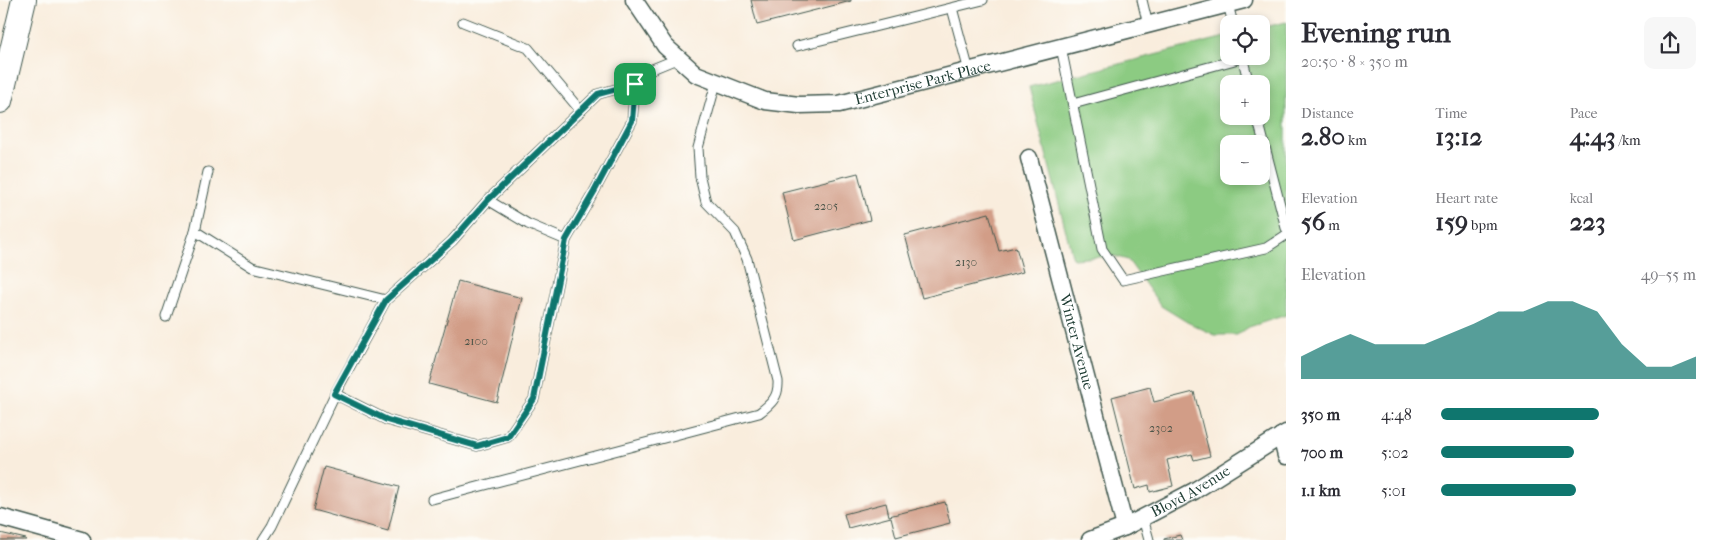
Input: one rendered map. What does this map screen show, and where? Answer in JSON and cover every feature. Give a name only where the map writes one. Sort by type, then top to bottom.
[{"type":"street","points":[[0,101],[12,32],[24,0]]},
{"type":"street","name":"Enterprise Park Place","points":[[634,0],[666,46],[696,74],[765,100],[799,105],[839,104],[1244,0]]},
{"type":"street","name":"Winter Avenue","points":[[1029,158],[1125,527]]},
{"type":"street","points":[[1283,434],[1286,456]]},
{"type":"street","name":"Bloyd Avenue","points":[[1090,540],[1125,527],[1194,492],[1283,434]]},
{"type":"street","points":[[0,517],[82,540]]},
{"type":"lane","points":[[797,46],[983,0]]},
{"type":"lane","points":[[1142,0],[1148,25]]},
{"type":"lane","points":[[1228,4],[1231,15]]},
{"type":"lane","points":[[952,8],[969,71]]},
{"type":"lane","points":[[463,22],[528,48],[580,110]]},
{"type":"lane","points":[[1062,47],[1102,249],[1123,280],[1266,248],[1286,235]]},
{"type":"lane","points":[[263,540],[272,526],[334,394],[386,300],[452,241],[488,200],[598,94],[635,84],[645,72],[679,58]]},
{"type":"lane","points":[[1073,104],[1220,63]]},
{"type":"lane","points":[[432,499],[759,413],[771,404],[778,391],[778,381],[747,259],[735,232],[706,202],[700,176],[698,148],[716,83]]},
{"type":"lane","points":[[334,394],[387,420],[477,446],[508,437],[534,399],[566,240],[632,121],[635,84]]},
{"type":"lane","points":[[1259,125],[1286,228]]},
{"type":"lane","points":[[166,317],[195,230],[208,172]]},
{"type":"lane","points":[[488,200],[528,224],[566,240]]},
{"type":"lane","points":[[195,230],[252,267],[386,300]]},
{"type":"lane","points":[[1143,518],[1149,540]]},
{"type":"green space","points":[[1286,22],[1286,315],[1249,327],[1237,335],[1215,335],[1187,322],[1161,306],[1128,260],[1114,256],[1073,259],[1029,87],[1220,38],[1220,65],[1270,65],[1270,26]]},
{"type":"building","points":[[751,0],[851,0],[851,1],[757,25]]},
{"type":"building","points":[[858,173],[870,220],[794,240],[782,192]]},
{"type":"building","points":[[989,213],[999,251],[1016,247],[1023,272],[922,298],[905,235]]},
{"type":"building","points":[[458,281],[522,298],[497,402],[429,384]]},
{"type":"building","points":[[1150,387],[1154,402],[1194,392],[1210,456],[1194,460],[1192,454],[1167,460],[1173,486],[1150,492],[1149,485],[1135,489],[1112,397]]},
{"type":"building","points":[[324,467],[399,487],[388,531],[313,510]]},
{"type":"building","points":[[945,502],[950,523],[896,537],[891,517],[848,528],[844,514],[886,503],[889,516]]},
{"type":"building","points":[[0,533],[26,539],[26,540],[0,540]]},
{"type":"building","points":[[1180,535],[1182,540],[1164,540],[1164,539]]},
{"type":"route","points":[[635,84],[632,121],[566,240],[534,399],[508,437],[477,446],[387,420],[334,394],[386,300],[452,241],[488,200],[598,94],[635,84]]}]
